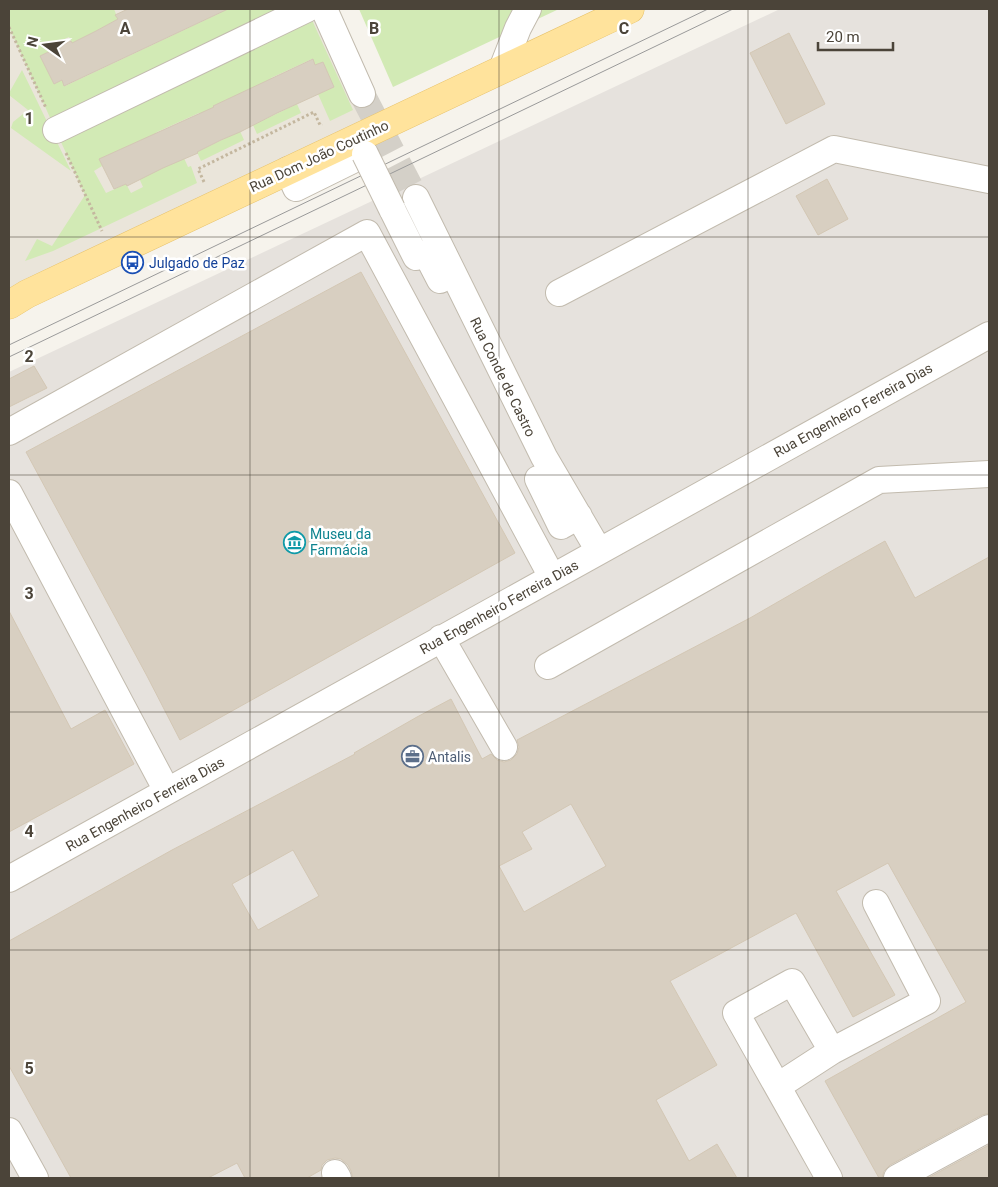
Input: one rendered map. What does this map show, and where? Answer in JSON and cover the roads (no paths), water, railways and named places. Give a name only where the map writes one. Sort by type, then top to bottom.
[{"type":"main road","name":"Rua Dom João Coutinho","points":[[15,300],[630,9]]},
{"type":"street","points":[[56,130],[307,9]]},
{"type":"street","points":[[324,9],[362,94]]},
{"type":"street","points":[[502,69],[518,28],[528,9]]},
{"type":"street","points":[[559,293],[834,149],[989,180]]},
{"type":"street","points":[[288,170],[296,188],[365,154],[416,257],[426,253],[562,526],[579,516]]},
{"type":"street","name":"Rua Conde de Castro","points":[[416,198],[544,457],[599,551]]},
{"type":"street","points":[[9,432],[367,233],[552,577]]},
{"type":"street","name":"Rua Engenheiro Ferreira Dias","points":[[9,879],[989,335]]},
{"type":"street","points":[[548,666],[879,480],[989,474]]},
{"type":"street","points":[[9,493],[167,791]]},
{"type":"street","points":[[442,638],[504,747]]},
{"type":"street","points":[[778,1086],[832,1051],[927,1001],[876,903]]},
{"type":"street","points":[[829,1178],[736,1013],[792,982],[832,1051]]},
{"type":"street","points":[[897,1178],[989,1128]]},
{"type":"street","points":[[9,1131],[35,1178]]},
{"type":"tunnel","points":[[362,94],[416,198]]},
{"type":"tram line","points":[[9,345],[708,9]]},
{"type":"tram line","points":[[9,357],[733,9]]},
{"type":"place","name":"Julgado de Paz","points":[[133,263]]},
{"type":"place","name":"Museu da Farmácia","points":[[294,542]]},
{"type":"place","name":"Antalis","points":[[412,757]]}]
